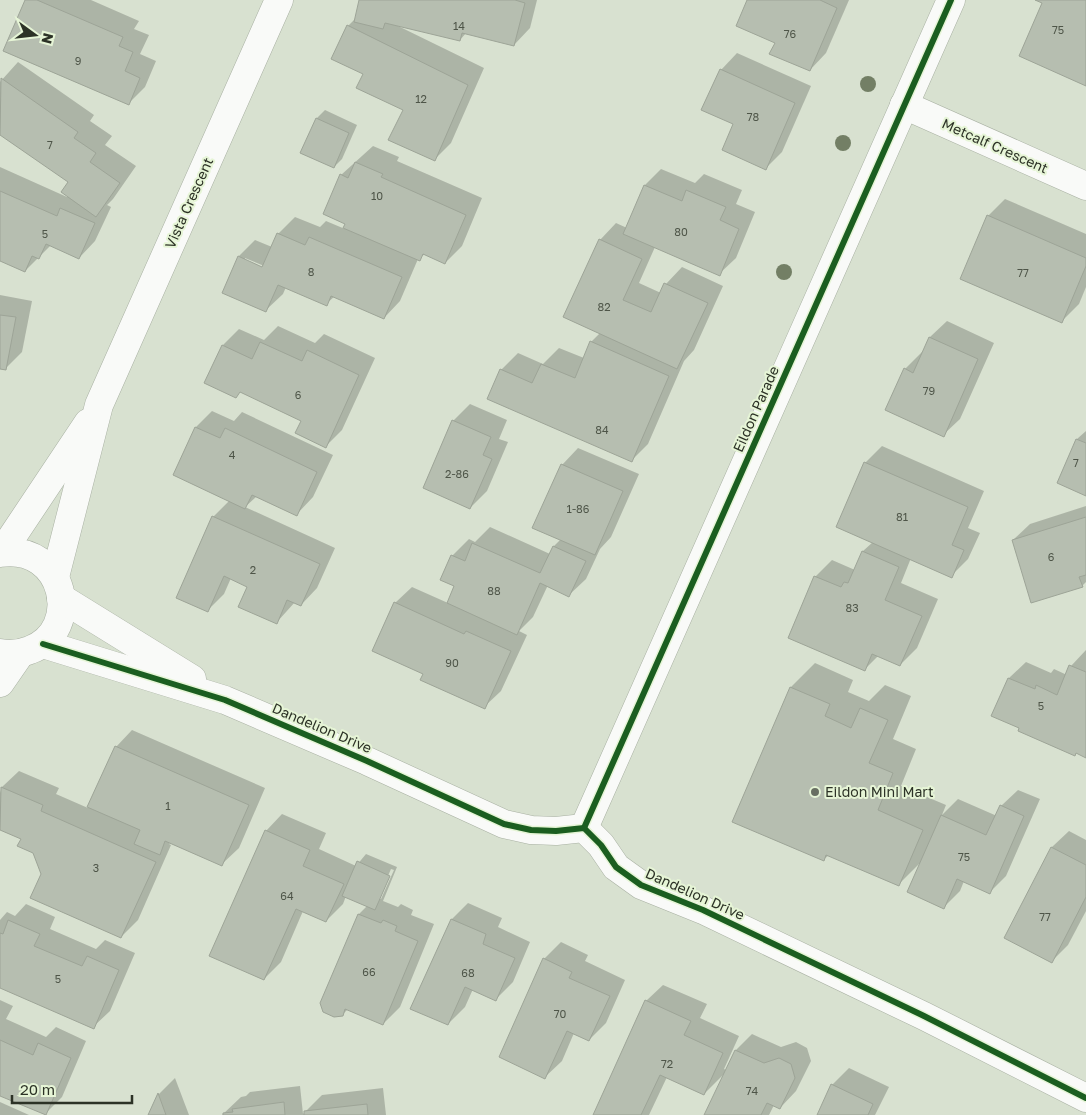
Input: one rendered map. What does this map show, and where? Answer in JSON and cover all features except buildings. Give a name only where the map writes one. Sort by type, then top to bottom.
[{"type":"street","name":"Vista Crescent","points":[[1,552],[99,405],[279,0]]},
{"type":"street","name":"Eildon Parade","points":[[584,828],[951,0]]},
{"type":"street","name":"Metcalf Crescent","points":[[904,105],[1086,186]]},
{"type":"street","name":"Vista Crescent","points":[[0,684],[21,650],[55,629],[61,614],[58,588],[99,405]]},
{"type":"street","name":"Dandelion Drive","points":[[1,552],[18,552],[33,556],[45,565],[58,588],[225,700]]},
{"type":"street","name":"Dandelion Drive","points":[[21,650],[225,700],[367,761],[504,824],[531,830],[556,831],[584,828],[601,845],[616,867],[641,885],[703,910],[915,1012],[1086,1098]]},
{"type":"cycle path","points":[[584,828],[951,0]]},
{"type":"cycle path","points":[[43,644],[225,700],[367,761],[504,824],[531,830],[556,831],[584,828],[601,845],[616,867],[641,885],[703,910],[924,1016],[1086,1098]]},
{"type":"place","name":"Eildon Mini Mart","points":[[815,792]]}]
